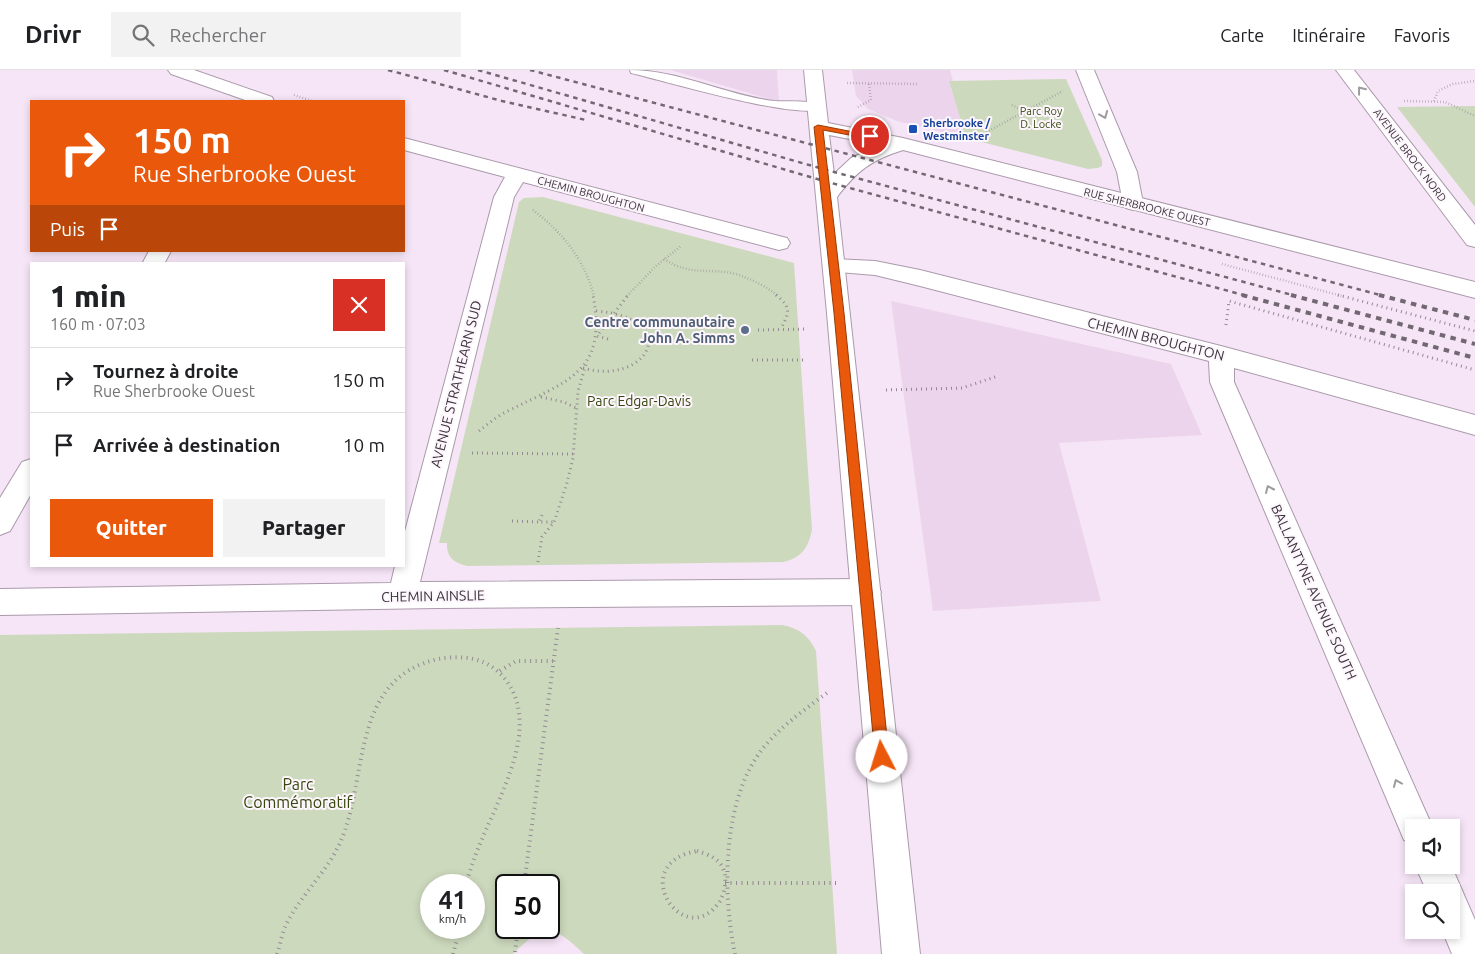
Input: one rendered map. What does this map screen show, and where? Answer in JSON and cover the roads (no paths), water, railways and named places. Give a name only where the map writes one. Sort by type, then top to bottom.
[{"type":"street","points":[[176,70],[258,100]]},
{"type":"street","points":[[813,70],[901,954]]},
{"type":"street","points":[[1086,70],[1127,172],[1133,203]]},
{"type":"street","name":"AVENUE BROCK NORD","points":[[1345,70],[1475,240]]},
{"type":"street","name":"RUE SHERBROOKE OUEST","points":[[818,127],[844,130],[903,144],[1475,290]]},
{"type":"street","name":"CHEMIN BROUGHTON","points":[[405,144],[779,243]]},
{"type":"street","points":[[826,196],[844,174],[861,158],[903,144]]},
{"type":"street","name":"AVENUE STRATHEARN SUD","points":[[402,596],[504,197],[517,174]]},
{"type":"street","name":"CHEMIN BROUGHTON","points":[[834,266],[884,269],[1221,355],[1475,426]]},
{"type":"street","name":"BALLANTYNE AVENUE SOUTH","points":[[1221,355],[1222,382],[1412,819]]},
{"type":"street","points":[[0,523],[30,472]]},
{"type":"street","name":"CHEMIN AINSLIE","points":[[0,602],[866,592]]},
{"type":"street","points":[[1460,929],[1471,954]]},
{"type":"lane","points":[[636,70],[773,105],[816,107]]},
{"type":"railway","points":[[388,70],[502,101],[586,120]]},
{"type":"railway","points":[[444,70],[824,181],[1247,296]]},
{"type":"railway","points":[[478,70],[823,169],[1296,296]]},
{"type":"railway","points":[[530,70],[1384,296]]},
{"type":"railway","points":[[1242,295],[1475,358]]},
{"type":"railway","points":[[1291,295],[1475,344]]},
{"type":"railway","points":[[1379,295],[1475,320]]},
{"type":"place","name":"Sherbrooke / Westminster","points":[[913,129]]},
{"type":"place","name":"Centre communautaire John A. Simms","points":[[745,330]]},
{"type":"park label","name":"Parc Roy D. Locke","points":[[1041,117]]},
{"type":"park label","name":"Parc Edgar-Davis","points":[[639,401]]},
{"type":"park label","name":"Parc Commémoratif","points":[[298,793]]}]
